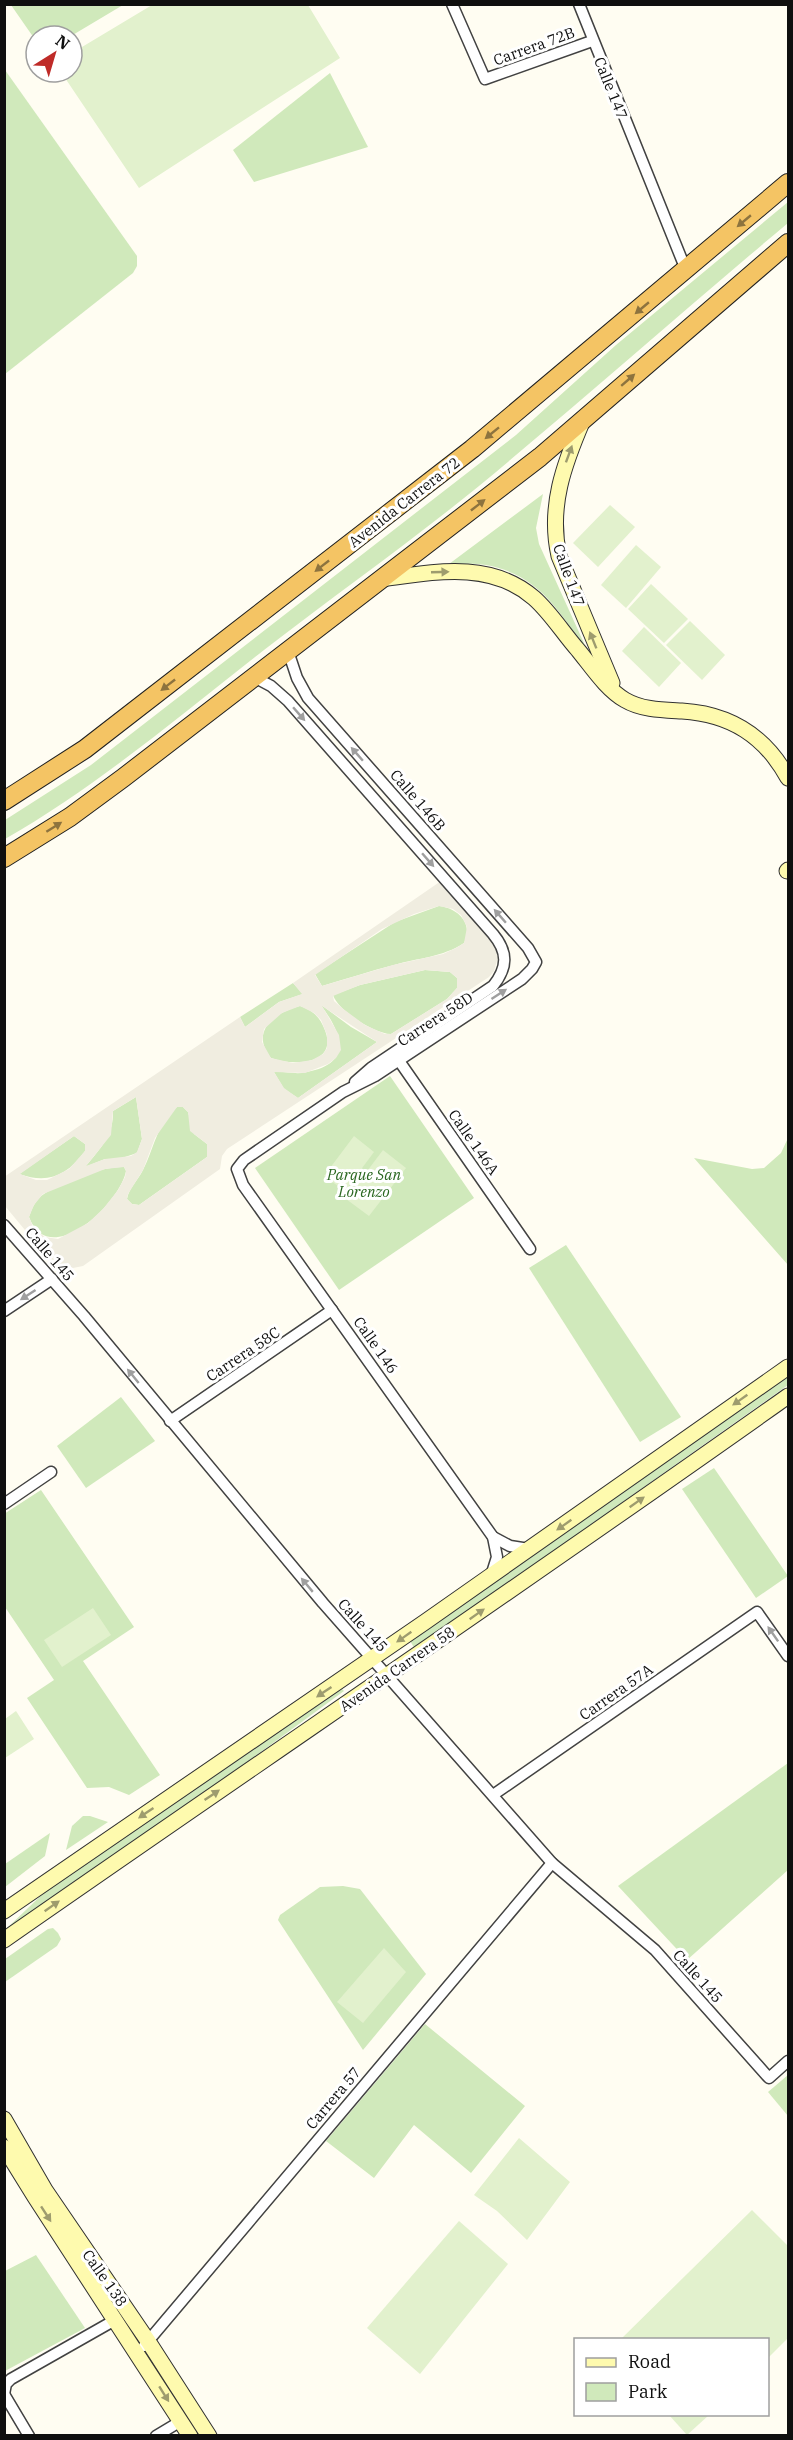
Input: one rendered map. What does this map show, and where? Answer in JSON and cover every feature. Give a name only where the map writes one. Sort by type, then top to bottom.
[{"type":"highway","name":"Avenida Carrera 72","points":[[4,801],[85,749],[464,455],[789,183]]},
{"type":"highway","points":[[4,858],[70,817],[115,785],[540,457],[789,243]]},
{"type":"main road","name":"Calle 147","points":[[584,419],[568,456],[558,492],[554,535],[559,556],[617,694]]},
{"type":"main road","name":"Calle 147","points":[[382,579],[432,572],[474,571],[511,582],[535,599],[549,613],[594,670],[617,694],[632,704],[646,708],[701,713],[718,716],[735,723],[767,748],[789,778]]},
{"type":"main road","name":"Avenida Carrera 58","points":[[4,1911],[373,1659],[789,1367]]},
{"type":"main road","name":"Avenida Carrera 58","points":[[4,1940],[789,1396]]},
{"type":"main road","name":"Calle 138","points":[[4,2119],[45,2190],[143,2347],[209,2436]]},
{"type":"main road","name":"Calle 138","points":[[4,2146],[115,2320],[143,2347],[190,2436]]},
{"type":"street","name":"Carrera 72B","points":[[452,4],[485,79],[592,41]]},
{"type":"street","name":"Calle 147","points":[[579,4],[686,270]]},
{"type":"street","name":"Calle 146B","points":[[288,651],[302,687],[329,723],[528,948],[536,962]]},
{"type":"street","points":[[255,677],[282,695],[316,734],[329,723]]},
{"type":"street","name":"Carrera 58D","points":[[316,734],[493,934],[505,953],[503,971],[493,986],[396,1057]]},
{"type":"street","name":"Carrera 58D","points":[[237,1169],[244,1160],[343,1092],[522,980],[536,962]]},
{"type":"street","name":"Calle 146A","points":[[396,1057],[530,1249]]},
{"type":"street","name":"Calle 146","points":[[237,1169],[243,1185],[493,1537]]},
{"type":"street","name":"Calle 145","points":[[4,1225],[52,1279],[316,1595],[552,1863],[655,1950],[769,2078],[789,2061]]},
{"type":"street","points":[[4,1311],[52,1279]]},
{"type":"street","name":"Carrera 58C","points":[[170,1421],[332,1310]]},
{"type":"street","points":[[4,1504],[51,1472]]},
{"type":"street","points":[[493,1537],[510,1546],[529,1549]]},
{"type":"street","points":[[491,1576],[497,1557],[493,1537]]},
{"type":"street","name":"Carrera 57A","points":[[493,1796],[757,1612],[789,1656]]},
{"type":"street","name":"Carrera 57","points":[[143,2347],[552,1863]]},
{"type":"street","points":[[29,2436],[5,2391],[115,2320]]},
{"type":"street","points":[[156,2436],[181,2421]]},
{"type":"green space","points":[[11,5],[123,5],[84,28],[84,24],[24,24]]},
{"type":"green space","points":[[152,5],[308,5],[340,58],[139,188],[69,84],[84,84],[84,46]]},
{"type":"green space","points":[[5,70],[137,256],[137,266],[133,273],[5,374]]},
{"type":"green space","points":[[330,73],[368,147],[254,182],[233,150]]},
{"type":"green space","points":[[788,202],[788,223],[479,486],[105,773],[5,839],[5,820],[91,765],[516,435],[616,345]]},
{"type":"green space","points":[[543,494],[536,528],[539,544],[588,652],[557,609],[534,586],[520,577],[486,565],[449,564]]},
{"type":"green space","points":[[610,505],[635,527],[598,567],[573,543]]},
{"type":"green space","points":[[636,545],[661,567],[626,608],[601,585]]},
{"type":"green space","points":[[651,584],[688,619],[664,643],[628,609]]},
{"type":"green space","points":[[690,621],[725,655],[702,680],[666,645]]},
{"type":"green space","points":[[644,627],[681,663],[659,687],[622,651]]},
{"type":"green space","points":[[439,906],[452,910],[462,918],[467,929],[464,943],[439,954],[322,986],[315,974],[395,922]]},
{"type":"green space","points":[[425,970],[450,972],[457,978],[457,988],[447,999],[391,1034],[367,1026],[349,1014],[333,995],[360,985]]},
{"type":"green space","points":[[293,983],[303,994],[279,1002],[245,1027],[240,1017]]},
{"type":"green space","points":[[320,1004],[351,1027],[377,1042],[298,1098],[284,1089],[274,1072],[299,1073],[322,1068],[332,1062],[338,1054],[338,1036]]},
{"type":"green space","points":[[300,1006],[312,1012],[320,1020],[327,1040],[326,1049],[321,1056],[303,1062],[271,1058],[265,1049],[264,1032],[273,1019],[281,1013]]},
{"type":"green space","name":"Parque San Lorenzo","points":[[390,1076],[474,1198],[339,1290],[255,1168]]},
{"type":"green space","points":[[136,1097],[142,1139],[137,1153],[119,1159],[105,1159],[85,1167],[109,1135],[113,1111]]},
{"type":"green space","points":[[177,1107],[183,1107],[188,1112],[194,1134],[207,1144],[207,1157],[139,1205],[132,1204],[127,1199],[130,1191],[143,1170],[160,1128]]},
{"type":"green space","points":[[74,1136],[85,1144],[85,1151],[64,1172],[48,1178],[19,1174]]},
{"type":"green space","points":[[354,1136],[374,1152],[345,1191],[324,1176]]},
{"type":"green space","points":[[788,1138],[788,1265],[694,1158],[752,1169],[764,1168],[781,1153]]},
{"type":"green space","points":[[383,1150],[406,1168],[369,1216],[346,1199]]},
{"type":"green space","points":[[124,1167],[126,1171],[121,1185],[111,1200],[83,1227],[67,1235],[52,1237],[39,1232],[29,1217],[39,1198],[52,1189],[94,1172]]},
{"type":"green space","points":[[566,1245],[681,1417],[640,1442],[529,1268]]},
{"type":"green space","points":[[788,1375],[788,1385],[415,1649],[410,1641]]},
{"type":"green space","points":[[121,1397],[155,1441],[86,1488],[57,1446]]},
{"type":"green space","points":[[714,1468],[788,1576],[756,1598],[682,1489]]},
{"type":"green space","points":[[41,1490],[134,1627],[83,1661],[160,1775],[129,1795],[109,1787],[87,1788],[27,1698],[54,1680],[5,1607],[4,1514]]},
{"type":"green space","points":[[93,1608],[111,1635],[62,1667],[44,1640]]},
{"type":"green space","points":[[342,1689],[344,1691],[235,1771],[5,1930],[50,1887]]},
{"type":"green space","points":[[16,1711],[34,1739],[5,1758],[5,1719]]},
{"type":"green space","points":[[788,1763],[788,1870],[687,1960],[618,1886]]},
{"type":"green space","points":[[83,1816],[108,1822],[66,1850],[72,1826]]},
{"type":"green space","points":[[50,1833],[45,1856],[5,1887],[5,1864]]},
{"type":"green space","points":[[343,1886],[360,1889],[426,1974],[363,2050],[278,1920],[280,1915],[320,1887]]},
{"type":"green space","points":[[53,1928],[61,1939],[57,1946],[5,1982],[5,1959],[48,1929]]},
{"type":"green space","points":[[384,1948],[406,1972],[363,2023],[337,2002]]},
{"type":"green space","points":[[425,2024],[525,2106],[471,2173],[414,2125],[374,2178],[326,2141]]},
{"type":"green space","points":[[788,2075],[788,2116],[768,2092]]},
{"type":"green space","points":[[519,2138],[570,2182],[527,2240],[497,2211],[474,2195]]},
{"type":"green space","points":[[752,2210],[788,2246],[788,2338],[769,2357],[769,2338],[622,2338]]},
{"type":"green space","points":[[459,2221],[508,2264],[420,2374],[367,2328]]},
{"type":"green space","points":[[36,2255],[85,2328],[5,2371],[5,2271]]},
{"type":"green space","points":[[670,2416],[708,2416],[687,2435]]},
{"type":"shaded area","points":[[441,881],[493,942],[498,957],[494,971],[489,977],[227,1149],[222,1156],[220,1169],[83,1266],[63,1270],[54,1265],[5,1206],[4,1177],[240,1017],[245,1027],[279,1002],[302,994],[293,983]],"holes":[[[439,906],[453,909],[461,915],[467,927],[464,943],[443,954],[393,965],[322,986],[315,975],[382,929],[414,914]],[[425,970],[450,972],[457,978],[457,988],[447,999],[391,1034],[385,1034],[365,1025],[334,1001],[333,996],[360,985]],[[300,1006],[314,1013],[321,1020],[327,1035],[327,1048],[323,1054],[312,1060],[293,1063],[271,1058],[262,1042],[264,1029],[282,1013]],[[322,1006],[377,1042],[298,1098],[284,1088],[274,1072],[305,1073],[328,1064],[341,1050],[339,1035]],[[136,1097],[142,1139],[137,1152],[131,1156],[105,1159],[86,1166],[111,1135],[113,1111]],[[177,1107],[183,1107],[188,1112],[190,1131],[207,1144],[207,1157],[139,1205],[132,1204],[127,1199],[128,1194],[143,1170],[155,1138]],[[74,1136],[85,1144],[85,1151],[69,1169],[47,1180],[36,1180],[20,1174]],[[124,1167],[126,1171],[118,1190],[103,1209],[88,1223],[58,1239],[45,1237],[34,1229],[29,1217],[34,1205],[43,1194],[105,1169]]]}]
